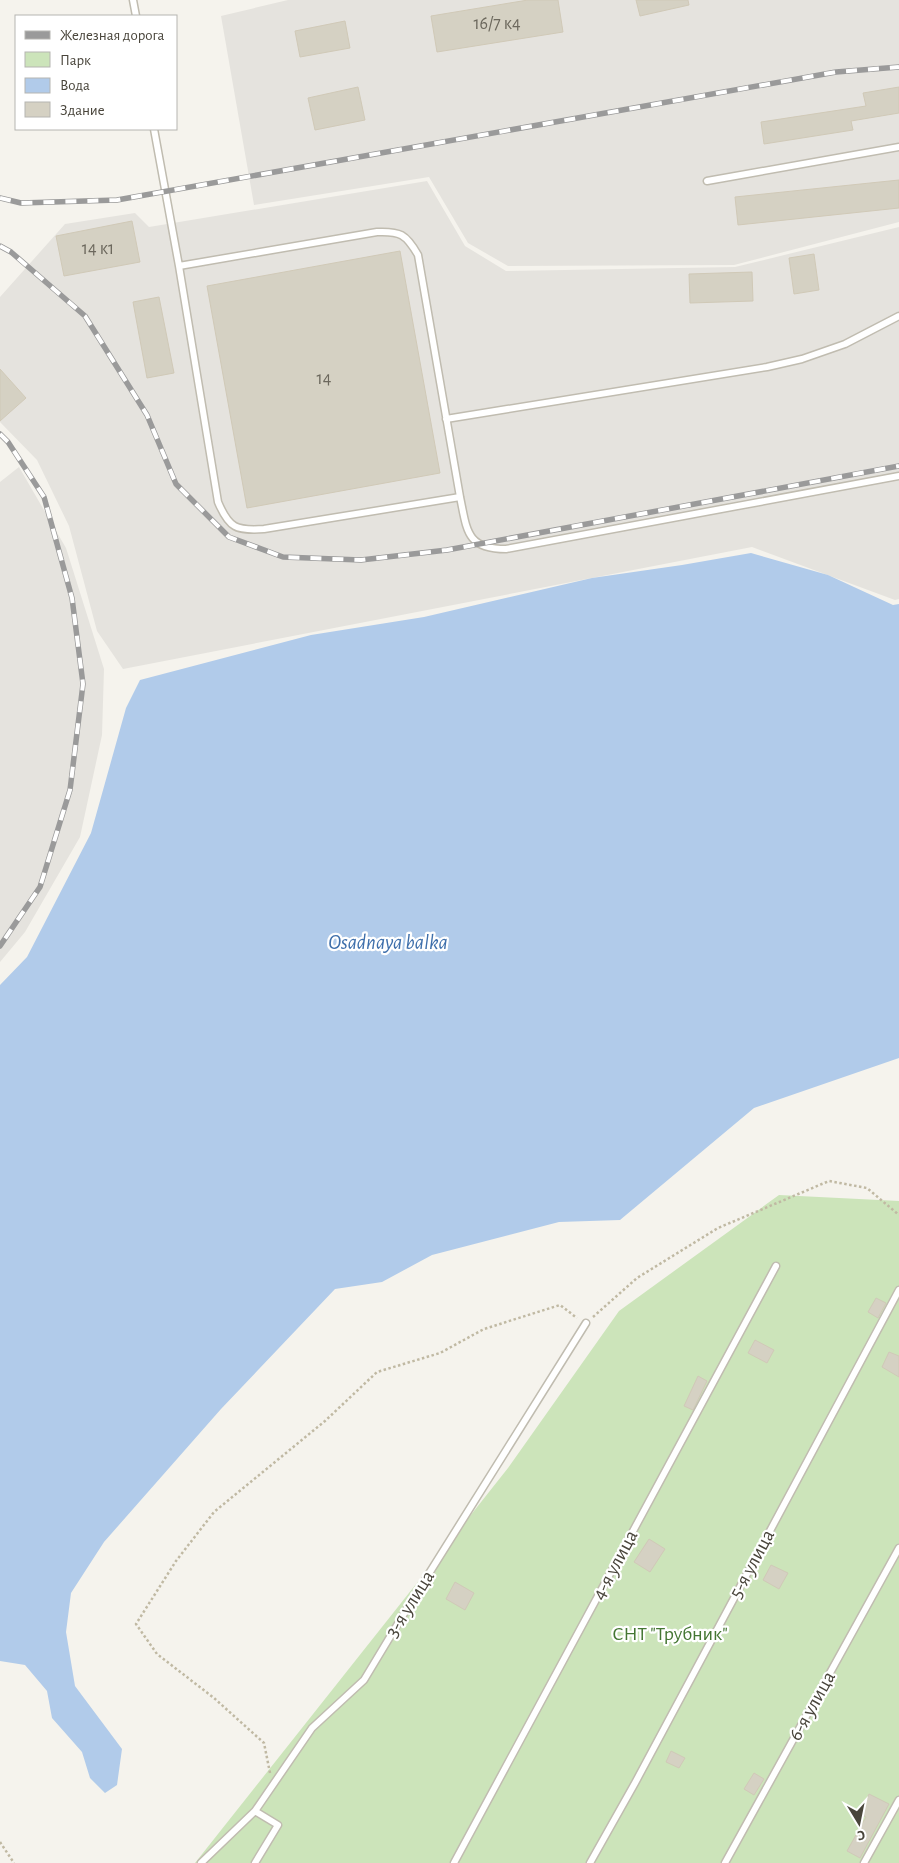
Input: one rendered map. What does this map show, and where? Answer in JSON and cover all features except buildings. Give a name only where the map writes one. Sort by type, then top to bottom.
[{"type":"lane","points":[[133,0],[136,15]]},
{"type":"lane","points":[[154,130],[218,502],[225,519],[234,526],[249,530],[264,529],[460,497]]},
{"type":"lane","points":[[708,181],[899,148]]},
{"type":"lane","points":[[179,266],[376,232],[396,232],[405,237],[418,255],[467,529],[472,538],[490,549],[506,549],[899,476]]},
{"type":"lane","points":[[446,419],[767,367],[802,359],[845,344],[899,316]]},
{"type":"lane","name":"4-я улица","points":[[454,1863],[776,1266]]},
{"type":"lane","name":"5-я улица","points":[[590,1863],[899,1290]]},
{"type":"lane","name":"3-я улица","points":[[201,1863],[255,1811],[312,1728],[364,1680],[586,1323]]},
{"type":"lane","name":"6-я улица","points":[[725,1863],[899,1548]]},
{"type":"lane","points":[[864,1863],[899,1800]]},
{"type":"lane","points":[[255,1811],[278,1825],[255,1863]]},
{"type":"path","points":[[272,1787],[264,1743],[214,1698],[157,1654],[136,1624],[176,1561],[214,1512],[325,1421],[377,1372],[440,1353],[484,1329],[560,1305],[586,1323],[637,1278],[718,1228],[829,1181],[867,1188],[899,1215]]},
{"type":"path","points":[[0,1842],[14,1863]]},
{"type":"shaded area","points":[[288,0],[899,0],[899,222],[734,265],[508,266],[468,243],[429,177],[254,205],[221,16]]},
{"type":"shaded area","points":[[427,181],[465,246],[506,271],[735,267],[899,227],[899,599],[895,600],[752,547],[123,669],[97,631],[69,526],[37,460],[0,422],[0,297],[65,224],[135,213],[149,227]]},
{"type":"shaded area","points":[[19,467],[66,548],[104,669],[102,735],[80,837],[25,932],[0,962],[0,482]]},
{"type":"green space","name":"СНТ \"Трубник\"","points":[[779,1195],[899,1201],[899,1863],[195,1863],[508,1468],[619,1311]]},
{"type":"water","name":"Osadnaya balka","points":[[751,553],[828,575],[893,605],[899,604],[899,1058],[754,1108],[620,1220],[559,1222],[432,1255],[382,1282],[335,1289],[221,1409],[104,1542],[71,1593],[66,1632],[75,1686],[122,1749],[117,1785],[105,1793],[90,1778],[82,1752],[52,1718],[47,1691],[25,1665],[0,1661],[0,985],[27,957],[91,833],[126,708],[140,680],[311,635],[424,617],[592,578]]},
{"type":"railway","points":[[0,198],[21,203],[117,200],[836,72],[899,67]]},
{"type":"railway","points":[[0,246],[11,252],[85,316],[147,415],[176,484],[229,537],[283,557],[361,560],[447,550],[899,466]]},
{"type":"railway","points":[[0,434],[8,442],[44,497],[72,598],[83,684],[70,790],[40,887],[0,946]]}]
